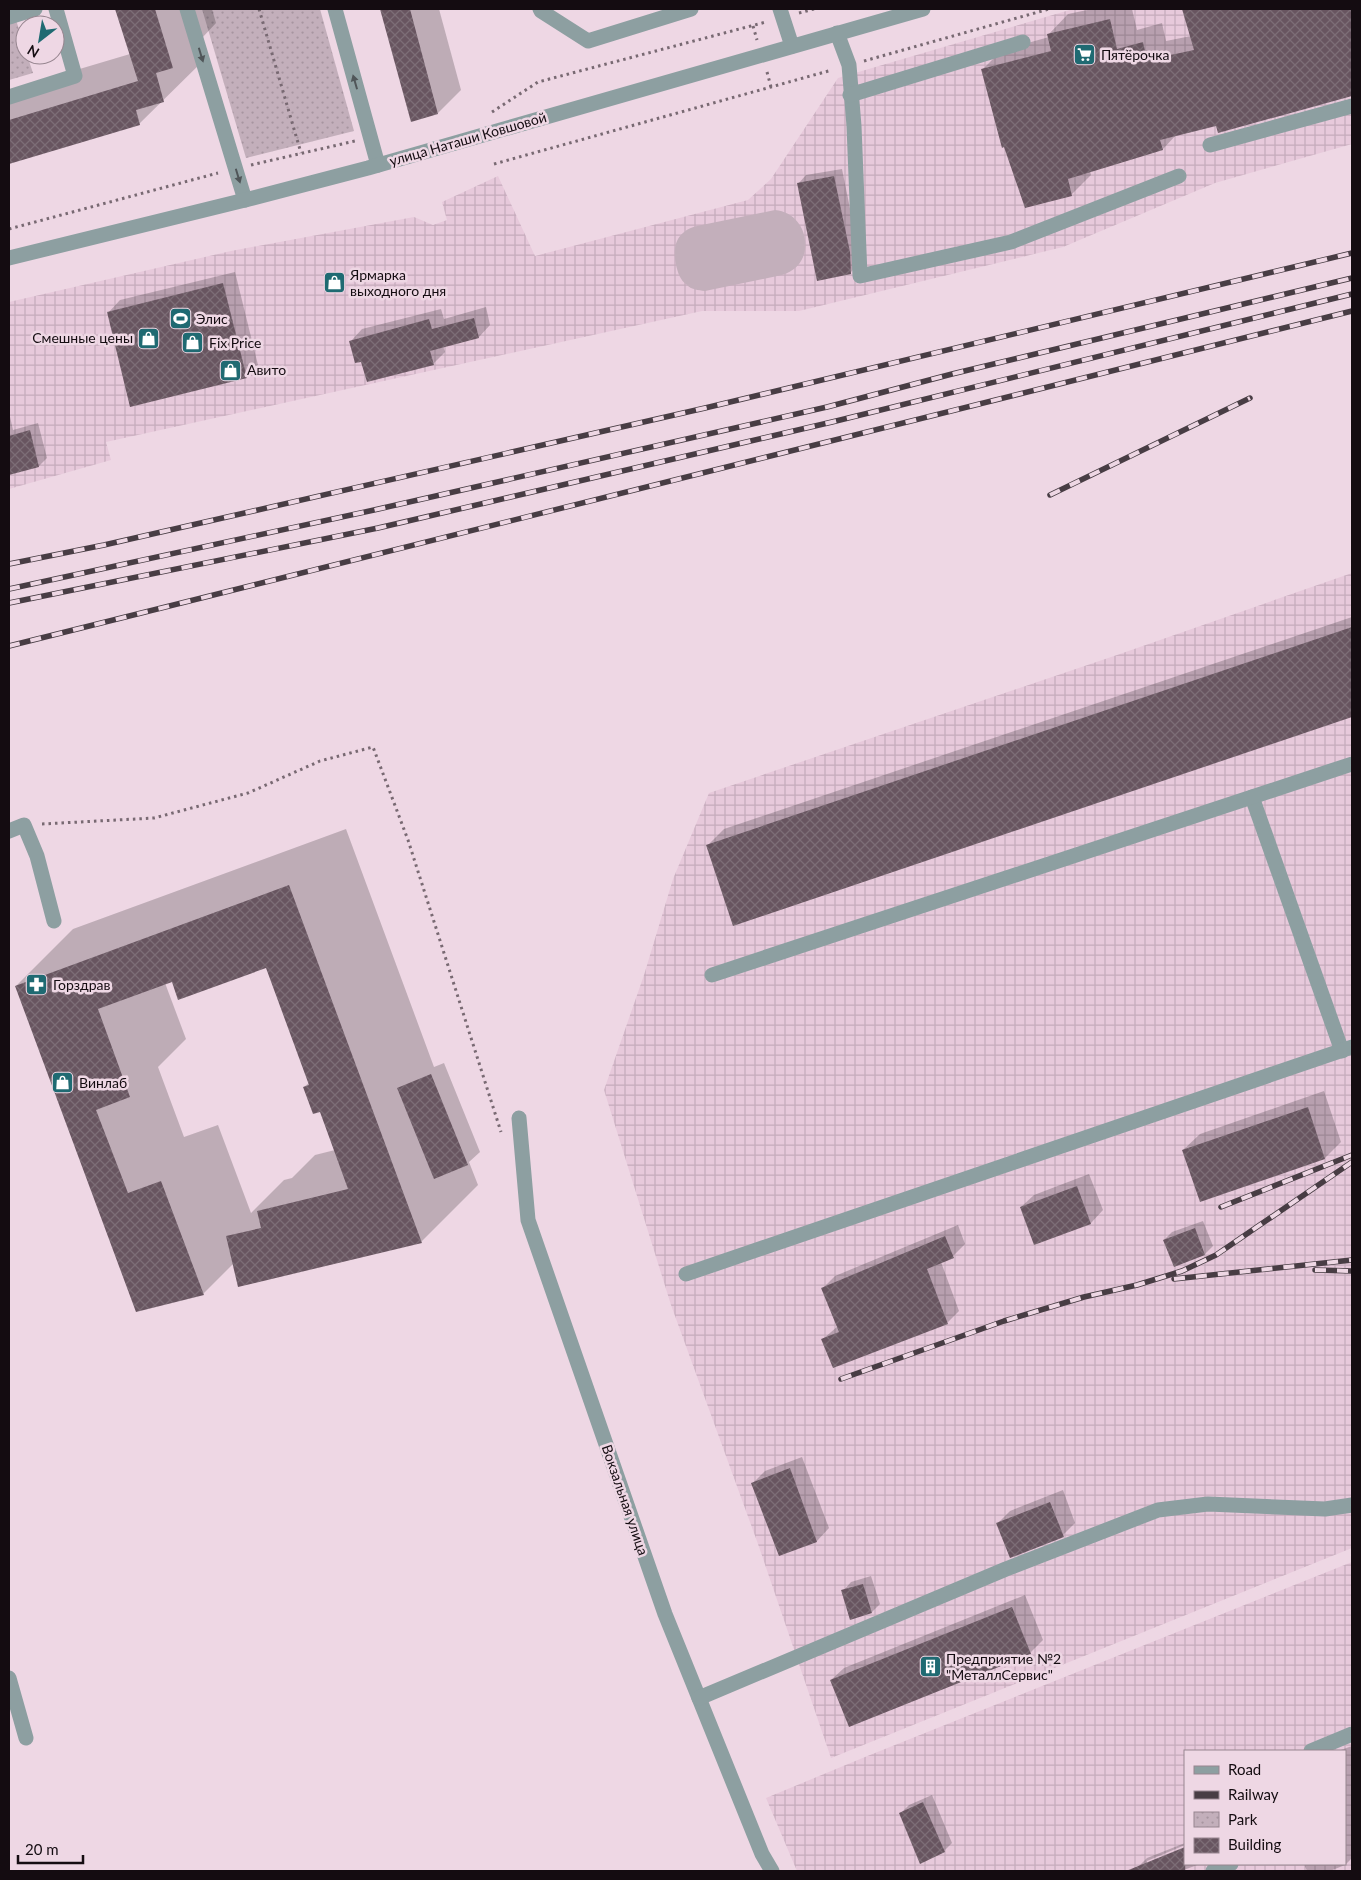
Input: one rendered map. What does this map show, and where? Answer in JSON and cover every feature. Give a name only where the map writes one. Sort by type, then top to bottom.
[{"type":"street","points":[[9,17],[35,9]]},
{"type":"street","points":[[9,97],[75,76],[56,9]]},
{"type":"street","points":[[187,9],[245,200]]},
{"type":"street","points":[[335,9],[378,165]]},
{"type":"street","points":[[540,9],[588,41],[691,9]]},
{"type":"street","name":"улица Наташи Ковшовой","points":[[9,258],[378,165],[837,33],[896,12],[923,9]]},
{"type":"street","points":[[781,13],[792,46]]},
{"type":"street","points":[[837,33],[849,65],[854,126],[860,276],[1011,242],[1179,176]]},
{"type":"street","points":[[850,94],[1023,42]]},
{"type":"street","points":[[1210,145],[1352,106]]},
{"type":"street","points":[[712,975],[1352,764]]},
{"type":"street","points":[[686,1274],[1347,1049],[1252,797]]},
{"type":"street","points":[[9,831],[24,825],[37,856],[54,921]]},
{"type":"street","name":"Вокзальная улица","points":[[519,1118],[528,1220],[664,1614],[762,1854],[772,1871]]},
{"type":"street","points":[[699,1698],[1006,1569],[1158,1510],[1208,1504],[1325,1509],[1352,1505]]},
{"type":"street","points":[[9,1678],[26,1738]]},
{"type":"street","points":[[1313,1750],[1352,1734]]},
{"type":"street","points":[[1213,1871],[1228,1865]]},
{"type":"path","points":[[259,9],[301,153]]},
{"type":"path","points":[[489,114],[538,82],[781,13],[814,9]]},
{"type":"path","points":[[494,164],[1049,9]]},
{"type":"path","points":[[9,229],[235,169],[370,137]]},
{"type":"path","points":[[24,825],[154,818],[248,793],[320,761],[373,747],[408,840],[501,1134]]},
{"type":"shaded area","points":[[1073,9],[1352,9],[1352,144],[1215,183],[1063,247],[799,311],[702,311],[106,442],[111,460],[9,489],[9,302],[231,251],[414,217],[433,225],[447,220],[442,202],[498,176],[535,256],[748,200],[771,179],[838,78]]},
{"type":"shaded area","points":[[1352,573],[1352,1548],[831,1758],[758,1544],[671,1305],[604,1090],[644,975],[673,879],[709,793],[1117,655]]},
{"type":"shaded area","points":[[1352,1562],[1352,1871],[797,1871],[766,1798]]},
{"type":"green space","points":[[202,9],[320,9],[354,131],[246,158]]},
{"type":"green space","points":[[15,20],[15,65],[30,65],[33,73],[9,80],[9,22]]},
{"type":"green space","points":[[775,210],[787,213],[796,220],[802,229],[805,251],[801,261],[793,269],[782,275],[705,291],[695,290],[683,281],[677,268],[675,252],[678,240],[690,228]]},
{"type":"building","points":[[115,9],[155,9],[173,68],[156,73],[164,102],[136,110],[140,125],[9,164],[9,120],[138,81]]},
{"type":"building","points":[[380,9],[410,9],[438,114],[411,122]]},
{"type":"building","points":[[1182,9],[1352,9],[1352,96],[1218,133],[1216,126],[1160,140],[1163,150],[1068,179],[1072,196],[1025,208],[1004,147],[1002,148],[981,69],[1051,51],[1047,34],[1110,19],[1117,49],[1143,42],[1147,60],[1194,50]]},
{"type":"building","points":[[834,176],[850,252],[851,274],[817,281],[797,183]]},
{"type":"building","points":[[223,283],[247,378],[130,407],[107,312]]},
{"type":"building","points":[[474,318],[479,338],[430,351],[434,365],[367,382],[361,362],[355,363],[349,341],[429,319],[432,329]]},
{"type":"building","points":[[30,430],[39,467],[9,475],[9,436]]},
{"type":"building","points":[[1352,627],[1352,717],[733,926],[706,845]]},
{"type":"building","points":[[289,885],[422,1243],[238,1287],[226,1236],[261,1228],[257,1211],[348,1189],[320,1112],[313,1114],[303,1087],[309,1085],[266,968],[178,1000],[172,982],[98,1009],[130,1097],[96,1110],[128,1193],[161,1181],[204,1295],[136,1312],[15,986]]},
{"type":"building","points":[[431,1074],[468,1165],[434,1179],[397,1088]]},
{"type":"building","points":[[1308,1107],[1325,1159],[1200,1202],[1182,1150]]},
{"type":"building","points":[[1077,1186],[1091,1224],[1034,1245],[1020,1207]]},
{"type":"building","points":[[1195,1228],[1205,1255],[1174,1267],[1163,1240]]},
{"type":"building","points":[[945,1236],[954,1258],[927,1269],[948,1324],[833,1368],[821,1339],[839,1332],[821,1288]]},
{"type":"building","points":[[790,1468],[817,1542],[779,1556],[751,1483]]},
{"type":"building","points":[[1050,1502],[1064,1537],[1010,1558],[996,1523]]},
{"type":"building","points":[[863,1584],[872,1613],[850,1620],[841,1590]]},
{"type":"building","name":"Предприятие №2 \"МеталлСервис\"","points":[[1012,1607],[1031,1654],[849,1727],[830,1680]]},
{"type":"building","points":[[923,1802],[945,1852],[920,1864],[899,1813]]},
{"type":"building","points":[[1184,1847],[1185,1871],[1126,1871]]},
{"type":"railway","points":[[9,564],[104,545],[705,408],[1352,253]]},
{"type":"railway","points":[[9,589],[374,510],[827,407],[952,374],[1352,278]]},
{"type":"railway","points":[[9,603],[378,528],[832,422],[1352,294]]},
{"type":"railway","points":[[9,646],[1352,311]]},
{"type":"railway","points":[[1050,495],[1250,398]]},
{"type":"railway","points":[[1221,1207],[1352,1155]]},
{"type":"railway","points":[[841,1379],[1004,1321],[1182,1271],[1216,1255],[1352,1162]]},
{"type":"railway","points":[[1174,1279],[1352,1260]]},
{"type":"railway","points":[[1315,1270],[1352,1271]]},
{"type":"place","name":"Пятёрочка","points":[[1085,55]]},
{"type":"place","name":"Ярмарка выходного дня","points":[[334,283]]},
{"type":"place","name":"Элис","points":[[180,319]]},
{"type":"place","name":"Смешные цены","points":[[149,338]]},
{"type":"place","name":"Fix Price","points":[[193,343]]},
{"type":"place","name":"Авито","points":[[231,370]]},
{"type":"place","name":"Горздрав","points":[[37,985]]},
{"type":"place","name":"Винлаб","points":[[63,1083]]},
{"type":"place","name":"Предприятие №2 \"МеталлСервис\"","points":[[930,1667]]}]
